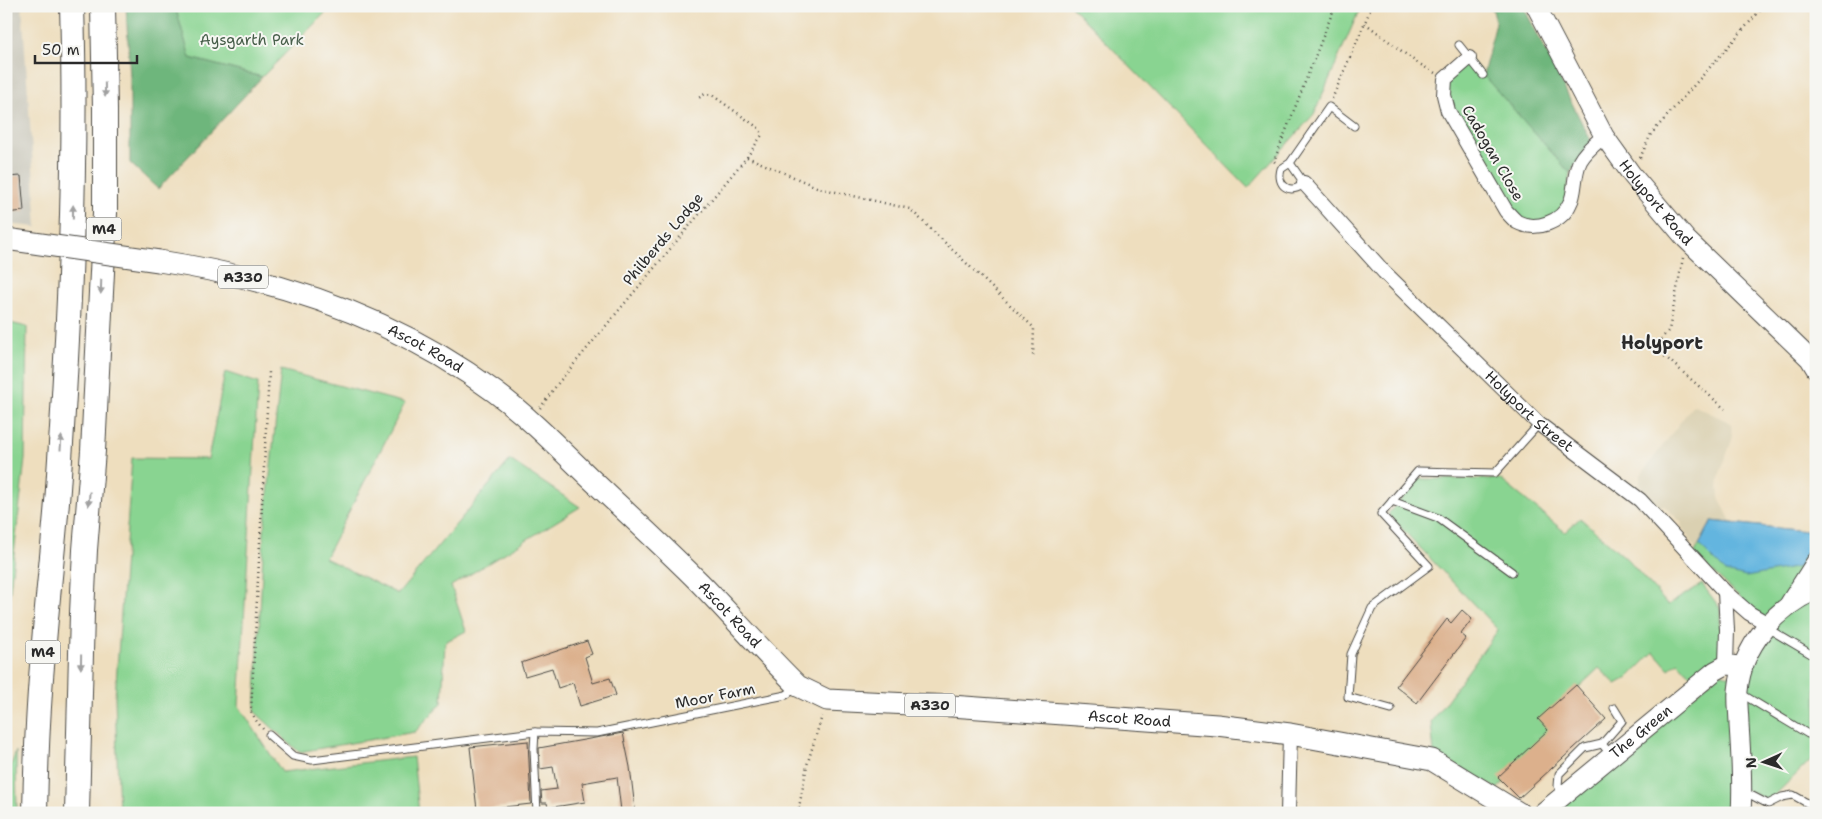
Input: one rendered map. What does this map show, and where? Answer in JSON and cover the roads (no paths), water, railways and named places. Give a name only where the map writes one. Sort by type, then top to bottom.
[{"type":"highway","name":"M4","points":[[35,813],[36,749],[42,657],[58,492],[68,342],[73,225],[74,115],[72,6]]},
{"type":"highway","name":"M4","points":[[77,813],[84,559],[94,441],[105,213],[103,6]]},
{"type":"highway","name":"M4","points":[[49,813],[50,690],[58,492]]},
{"type":"highway","name":"M4","points":[[79,728],[90,813]]},
{"type":"main road","name":"Ascot Road","points":[[6,239],[160,261],[253,279],[324,301],[368,319],[413,341],[494,391],[531,421],[652,535],[798,686],[827,700],[951,706],[1217,726],[1290,734],[1432,760],[1519,813]]},
{"type":"street","name":"Holyport Road","points":[[1536,6],[1604,136],[1632,175],[1686,239],[1810,358],[1816,369]]},
{"type":"street","name":"Cadogan Close","points":[[1469,58],[1445,79],[1444,95],[1448,111],[1506,211],[1518,222],[1534,226],[1550,223],[1563,215],[1571,202],[1574,180],[1580,162],[1588,149],[1604,136]]},
{"type":"street","name":"Holyport Street","points":[[1304,183],[1384,272],[1540,424],[1640,500],[1725,592],[1767,626]]},
{"type":"street","points":[[1735,665],[1767,626],[1789,604],[1816,562]]},
{"type":"street","points":[[1789,604],[1816,590]]},
{"type":"street","points":[[1725,592],[1727,630],[1735,665],[1738,692],[1742,791],[1741,813]]},
{"type":"street","name":"The Green","points":[[1542,813],[1563,795],[1607,750],[1715,671],[1735,665]]},
{"type":"street","points":[[1288,813],[1290,734]]},
{"type":"lane","points":[[1459,45],[1483,75]]},
{"type":"lane","points":[[1290,163],[1304,183],[1300,188],[1288,189],[1283,186],[1280,180],[1281,168],[1290,163],[1329,107],[1354,126]]},
{"type":"lane","points":[[1391,708],[1348,697],[1351,654],[1372,608],[1429,566],[1381,514],[1418,471],[1496,473],[1540,424]]},
{"type":"lane","points":[[1392,501],[1438,518],[1512,572]]},
{"type":"lane","points":[[1767,626],[1816,658]]},
{"type":"lane","name":"Moor Farm","points":[[269,736],[293,756],[312,760],[535,732],[597,733],[786,696],[798,686]]},
{"type":"lane","points":[[1738,692],[1808,734],[1816,735]]},
{"type":"lane","points":[[1607,750],[1622,721],[1614,708]]},
{"type":"lane","points":[[535,732],[537,813]]},
{"type":"lane","points":[[1742,791],[1768,804],[1793,794],[1816,808]]},
{"type":"water","points":[[1712,521],[1815,532],[1799,567],[1746,577],[1726,572],[1699,545]]},
{"type":"district","name":"Holyport","points":[[1662,343]]},
{"type":"park label","name":"Aysgarth Park","points":[[252,40]]}]
